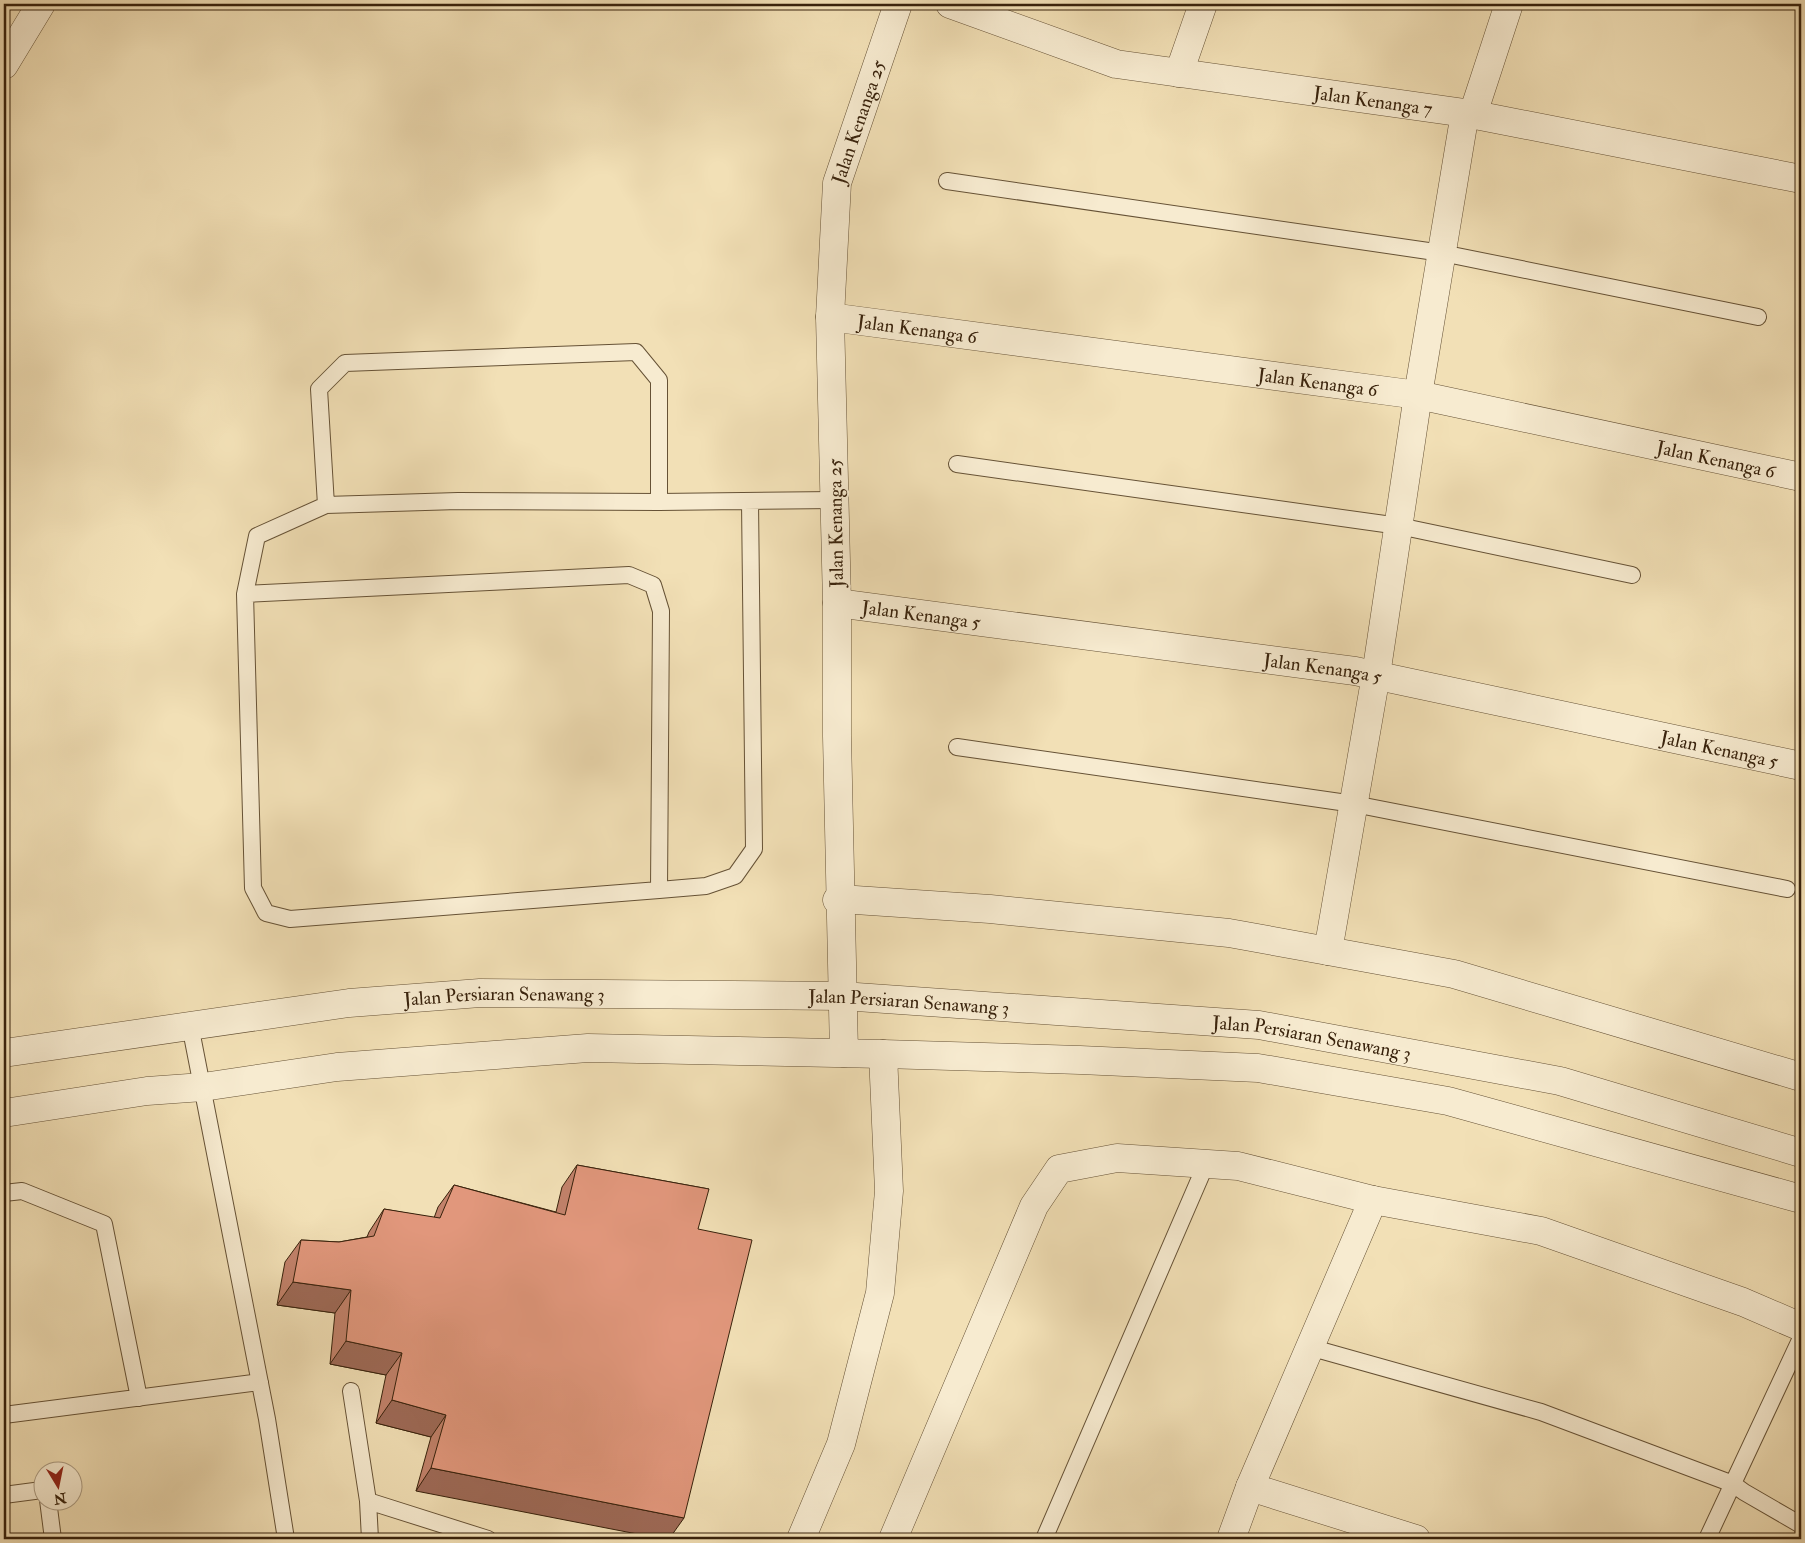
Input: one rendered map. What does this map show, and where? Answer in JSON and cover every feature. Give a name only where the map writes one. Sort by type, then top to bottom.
[{"type":"street","points":[[4,65],[37,4]]},
{"type":"street","name":"Jalan Kenanga 25","points":[[844,1053],[839,899],[837,604],[830,316],[837,183],[898,4]]},
{"type":"street","name":"Jalan Kenanga 7","points":[[950,4],[1116,64],[1469,114],[1801,179]]},
{"type":"street","points":[[1179,73],[1203,4]]},
{"type":"street","points":[[1328,951],[1376,675],[1418,395],[1442,253],[1469,114],[1509,4]]},
{"type":"street","name":"Jalan Kenanga 6","points":[[830,316],[1418,395],[1801,477]]},
{"type":"street","name":"Jalan Kenanga 5","points":[[837,604],[1356,671],[1801,766]]},
{"type":"street","points":[[839,899],[990,909],[1229,933],[1454,974],[1801,1077]]},
{"type":"street","name":"Jalan Persiaran Senawang 3","points":[[4,1053],[349,1003],[480,993],[842,996],[1258,1025],[1560,1081],[1801,1153]]},
{"type":"street","name":"Jalan Persiaran Senawang 3","points":[[4,1113],[147,1091],[203,1087],[337,1067],[588,1048],[884,1054],[1258,1068],[1448,1101],[1801,1199]]},
{"type":"street","points":[[802,1539],[841,1444],[880,1293],[889,1191],[884,1054]]},
{"type":"street","points":[[893,1539],[1034,1206],[1058,1169],[1117,1158],[1238,1166],[1373,1200],[1541,1231],[1743,1302],[1801,1326]]},
{"type":"street","points":[[1231,1539],[1250,1487],[1373,1200]]},
{"type":"street","points":[[1250,1487],[1416,1539]]},
{"type":"lane","points":[[947,181],[1442,253],[1758,317]]},
{"type":"lane","points":[[326,505],[319,389],[345,363],[636,352],[659,380],[659,502]]},
{"type":"lane","points":[[957,464],[1399,526],[1632,575]]},
{"type":"lane","points":[[750,502],[754,849],[735,876],[706,886],[659,890],[290,919],[266,913],[253,888],[245,594],[257,536],[326,505],[458,502],[750,502],[834,500]]},
{"type":"lane","points":[[245,594],[629,575],[653,585],[661,611],[659,890]]},
{"type":"lane","points":[[957,747],[1354,804],[1787,888]]},
{"type":"lane","points":[[190,1025],[260,1382],[286,1539]]},
{"type":"lane","points":[[1044,1539],[1206,1164]]},
{"type":"lane","points":[[4,1193],[22,1191],[104,1224],[139,1398]]},
{"type":"lane","points":[[1707,1539],[1801,1338]]},
{"type":"lane","points":[[1309,1347],[1541,1412],[1733,1484],[1801,1525]]},
{"type":"lane","points":[[4,1415],[260,1382]]},
{"type":"lane","points":[[351,1391],[368,1501],[370,1539]]},
{"type":"lane","points":[[4,1495],[32,1491]]},
{"type":"lane","points":[[368,1501],[488,1539]]},
{"type":"lane","points":[[49,1510],[53,1539]]},
{"type":"building","points":[[577,1165],[709,1189],[698,1229],[752,1240],[684,1518],[431,1468],[446,1415],[392,1400],[402,1353],[346,1341],[351,1290],[293,1282],[301,1240],[339,1242],[374,1236],[384,1209],[440,1218],[454,1185],[565,1215]]}]
